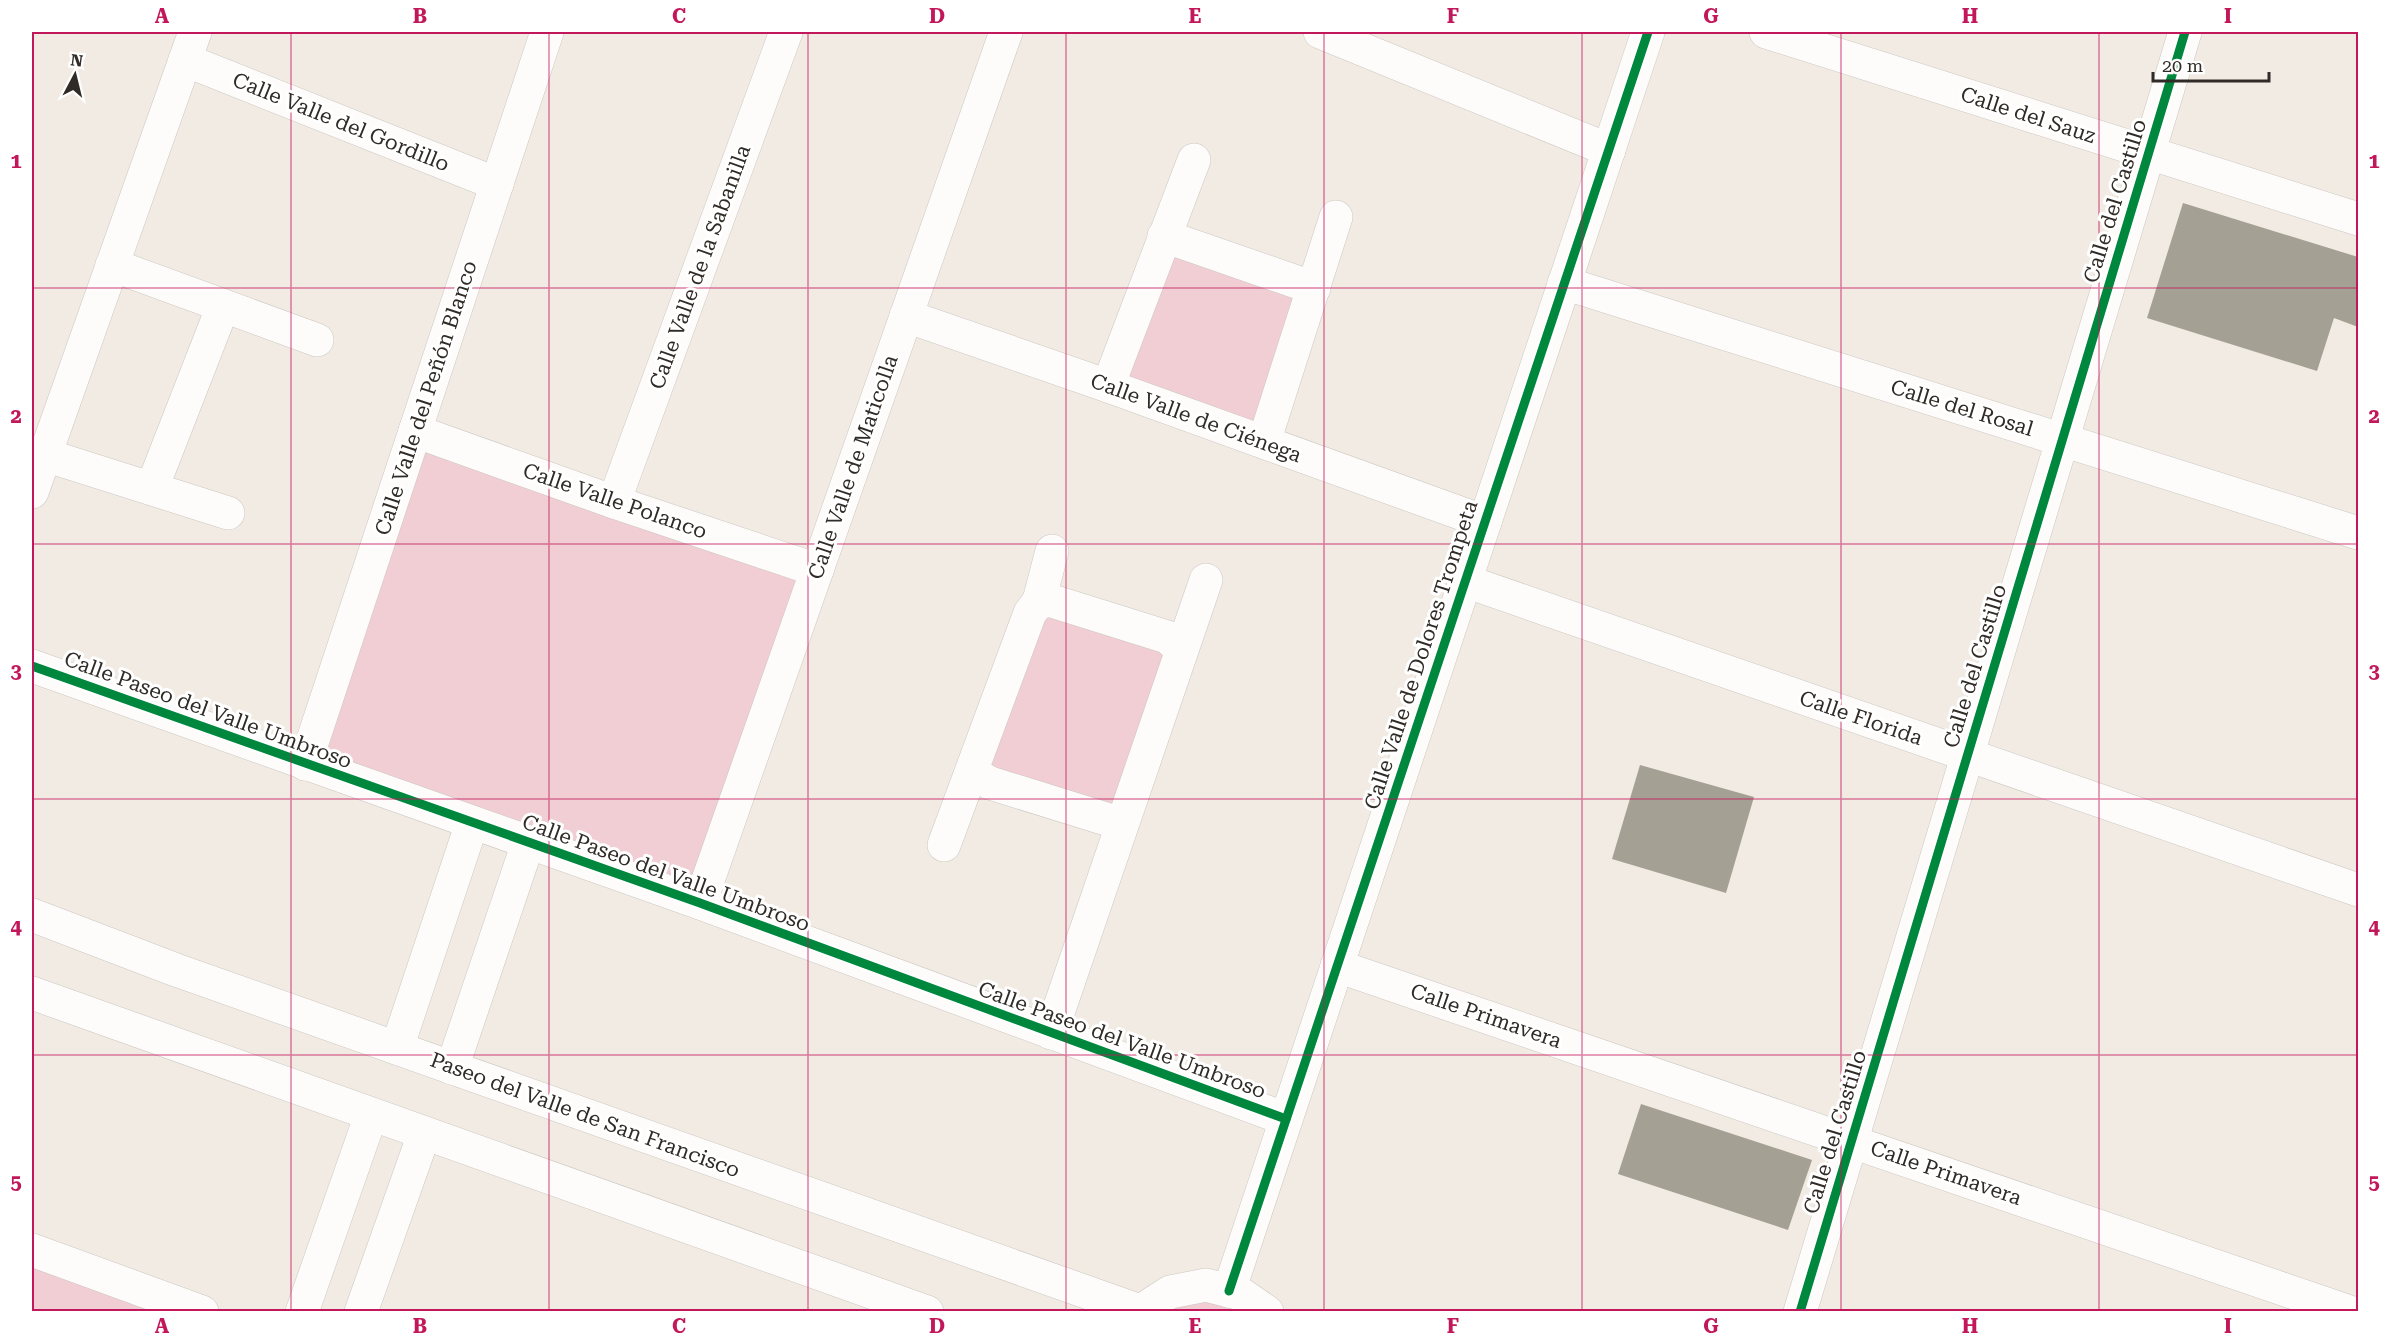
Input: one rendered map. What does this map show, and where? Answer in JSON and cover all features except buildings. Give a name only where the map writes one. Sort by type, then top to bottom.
[{"type":"street","name":"Calle Valle del Peñón Blanco","points":[[305,764],[547,32]]},
{"type":"street","name":"Calle Valle de la Sabanilla","points":[[614,502],[786,32]]},
{"type":"street","name":"Calle Valle de Maticolla","points":[[700,903],[1006,32]]},
{"type":"street","points":[[1320,32],[1609,150]]},
{"type":"street","name":"Calle Valle de Dolores Trompeta","points":[[1229,1291],[1648,32]]},
{"type":"street","name":"Calle del Sauz","points":[[1766,32],[2358,219]]},
{"type":"street","name":"Calle del Castillo","points":[[1800,1311],[2185,32]]},
{"type":"street","name":"Calle Valle del Gordillo","points":[[190,46],[497,184]]},
{"type":"street","points":[[32,492],[190,46]]},
{"type":"street","points":[[1108,386],[1194,160]]},
{"type":"street","points":[[1264,442],[1336,218]]},
{"type":"street","points":[[1164,236],[1314,288]]},
{"type":"street","points":[[112,265],[317,340]]},
{"type":"street","name":"Calle del Rosal","points":[[1564,283],[2358,533]]},
{"type":"street","points":[[152,488],[223,306]]},
{"type":"street","name":"Calle Valle de Ciénega","points":[[906,316],[1485,522]]},
{"type":"street","name":"Calle Valle Polanco","points":[[415,431],[614,502],[817,570]]},
{"type":"street","points":[[45,455],[228,513]]},
{"type":"street","points":[[944,845],[1030,613],[1039,601],[1052,551]]},
{"type":"street","points":[[1051,1033],[1206,580]]},
{"type":"street","name":"Calle Florida","points":[[1465,581],[2358,890]]},
{"type":"street","points":[[1039,601],[1052,601],[1167,637],[1181,649]]},
{"type":"street","name":"Calle Paseo del Valle Umbroso","points":[[32,666],[700,903],[1286,1119]]},
{"type":"street","points":[[972,773],[990,783],[1122,824]]},
{"type":"street","points":[[397,1048],[472,823]]},
{"type":"street","points":[[452,1068],[528,843]]},
{"type":"street","name":"Paseo del Valle de San Francisco","points":[[32,915],[176,970],[1140,1311]]},
{"type":"street","name":"Calle Primavera","points":[[1337,966],[2350,1311]]},
{"type":"street","points":[[32,993],[927,1311]]},
{"type":"street","points":[[302,1311],[371,1115]]},
{"type":"street","points":[[361,1311],[424,1134]]},
{"type":"street","points":[[32,1250],[202,1311]]},
{"type":"street","points":[[1140,1311],[1170,1292],[1206,1285],[1241,1294],[1267,1311]]},
{"type":"shaded area","points":[[1168,240],[1311,290],[1261,441],[1116,389]]},
{"type":"shaded area","points":[[415,431],[817,570],[700,903],[305,764]]},
{"type":"shaded area","points":[[1039,601],[1181,649],[1122,824],[972,773]]},
{"type":"shaded area","points":[[32,1250],[202,1311],[32,1311]]},
{"type":"shaded area","points":[[1209,1299],[1245,1312],[1165,1312],[1185,1302]]},
{"type":"cycle path","points":[[1229,1291],[1648,32]]},
{"type":"cycle path","points":[[1800,1312],[2185,32]]},
{"type":"cycle path","points":[[32,666],[700,903],[1286,1119]]}]
